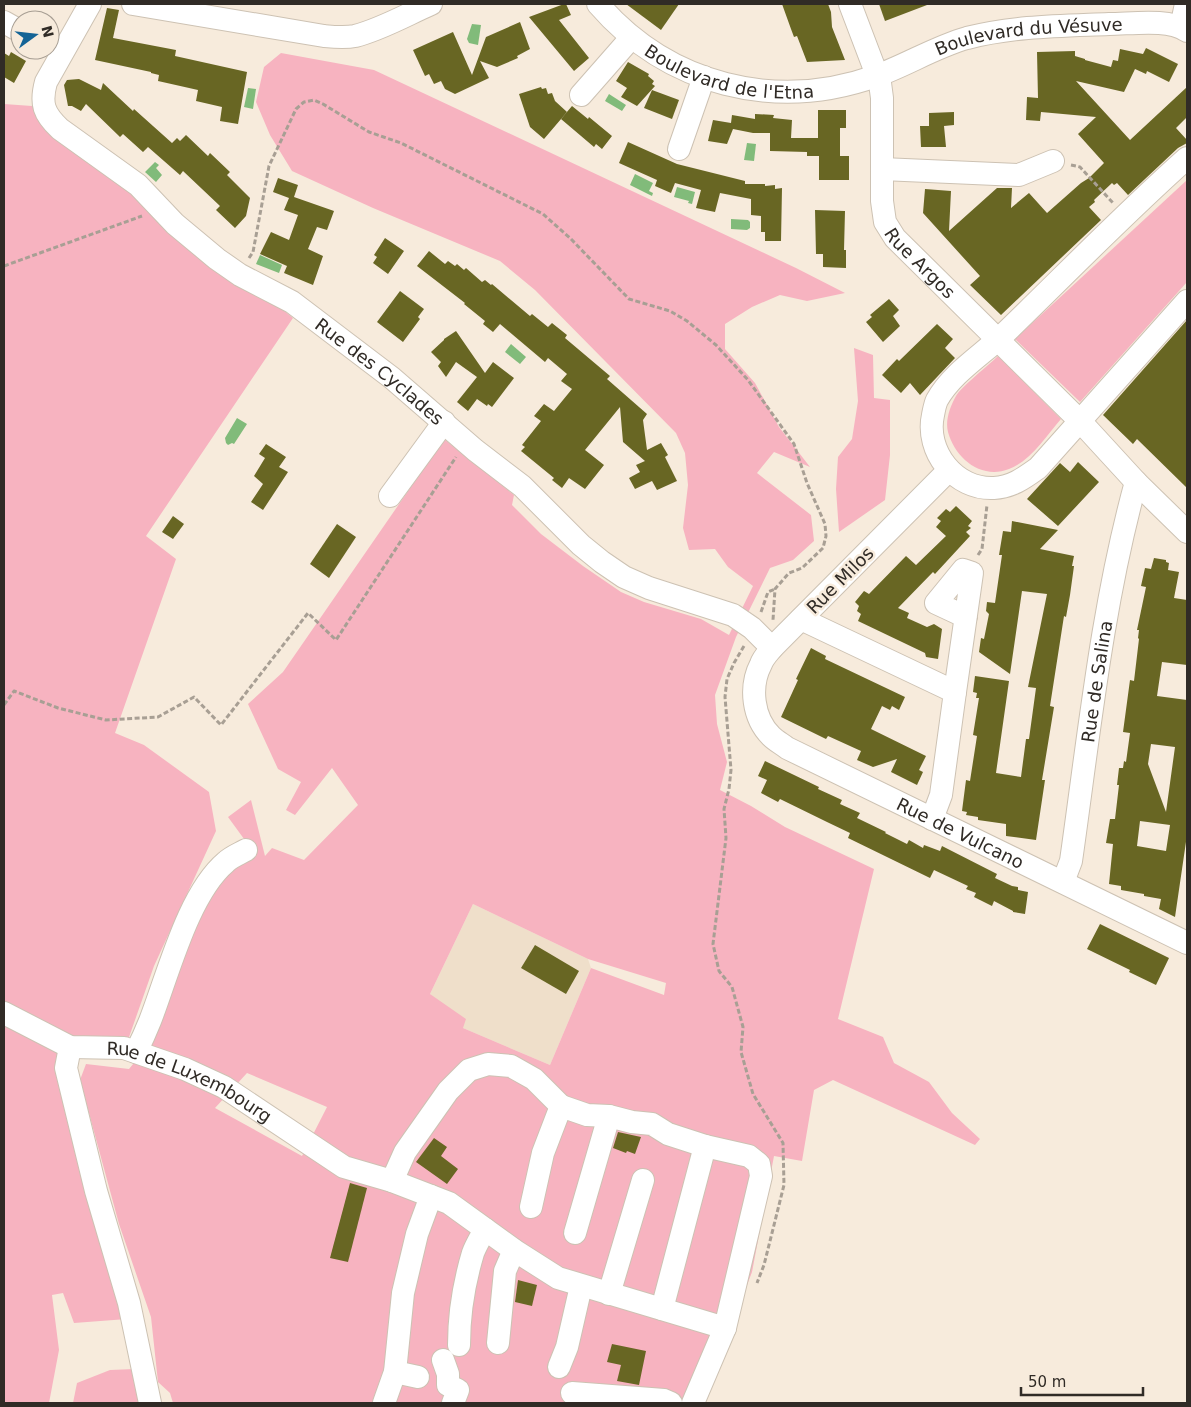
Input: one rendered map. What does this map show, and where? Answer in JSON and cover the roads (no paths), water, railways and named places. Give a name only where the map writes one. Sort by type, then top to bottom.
[{"type":"street","name":"Rue des Cyclades","points":[[60,45],[90,4]]},
{"type":"street","points":[[133,4],[340,38],[356,36],[370,31],[431,4]]},
{"type":"street","name":"Boulevard de l'Etna","points":[[598,4],[631,38],[652,52],[694,74],[738,87],[785,92],[832,88],[877,76]]},
{"type":"street","name":"Rue Argos","points":[[850,4],[877,76],[882,98],[882,200],[885,222],[895,238],[998,340]]},
{"type":"street","points":[[1184,29],[1186,4]]},
{"type":"street","name":"Boulevard du Vésuve","points":[[877,76],[930,50],[964,39],[999,31],[1034,26],[1141,24],[1164,24],[1184,29]]},
{"type":"street","points":[[581,95],[631,38]]},
{"type":"street","name":"Rue des Cyclades","points":[[53,60],[42,95],[44,108],[50,119],[78,143],[138,185],[160,206],[175,224],[196,242],[240,275],[292,302],[308,313],[392,378],[466,442],[522,486],[595,556],[624,577],[649,588],[733,615],[766,634]]},
{"type":"street","points":[[679,149],[704,77]]},
{"type":"street","points":[[1187,158],[998,340],[951,382],[936,402],[931,426],[936,450],[949,470],[970,484],[994,488],[1018,482],[1038,468],[1187,301]]},
{"type":"street","points":[[882,169],[1020,175],[1053,161]]},
{"type":"street","points":[[998,340],[1080,421],[1136,482],[1187,532]]},
{"type":"street","points":[[390,496],[444,422]]},
{"type":"street","name":"Rue Milos","points":[[754,702],[754,682],[766,634],[800,619],[949,470]]},
{"type":"street","name":"Rue de Salina","points":[[1063,882],[1071,861],[1106,626],[1125,523],[1136,482]]},
{"type":"street","points":[[932,819],[941,795],[955,692],[966,617],[972,573],[963,570],[936,603],[966,617]]},
{"type":"street","points":[[800,619],[955,692]]},
{"type":"street","name":"Rue de Vulcano","points":[[754,702],[760,720],[771,736],[787,748],[1187,943]]},
{"type":"street","points":[[136,1052],[150,1022],[183,928],[214,874],[226,862],[246,850]]},
{"type":"street","name":"Rue de Luxembourg","points":[[4,1013],[70,1047],[124,1048],[185,1069],[224,1087],[344,1167],[392,1181],[450,1203],[514,1250],[558,1278],[725,1328]]},
{"type":"street","points":[[70,1047],[66,1068],[96,1192],[129,1303],[150,1403]]},
{"type":"street","points":[[392,1181],[405,1152],[448,1090],[469,1070],[488,1064],[511,1066],[534,1079],[561,1106],[587,1115],[609,1116],[632,1122],[652,1124],[668,1134],[705,1146],[749,1156],[759,1164],[761,1176],[725,1328],[693,1403]]},
{"type":"street","points":[[531,1207],[543,1153],[561,1106]]},
{"type":"street","points":[[576,1233],[609,1116]]},
{"type":"street","points":[[662,1309],[705,1146]]},
{"type":"street","points":[[609,1294],[642,1180]]},
{"type":"street","points":[[384,1403],[395,1372],[403,1293],[417,1234],[431,1196]]},
{"type":"street","points":[[453,1403],[458,1390],[448,1385],[451,1353],[473,1252],[485,1229]]},
{"type":"street","points":[[498,1343],[505,1271],[514,1250]]},
{"type":"street","points":[[559,1367],[567,1347],[581,1286]]},
{"type":"street","points":[[395,1372],[418,1376]]},
{"type":"street","points":[[572,1393],[664,1400],[671,1403]]}]
